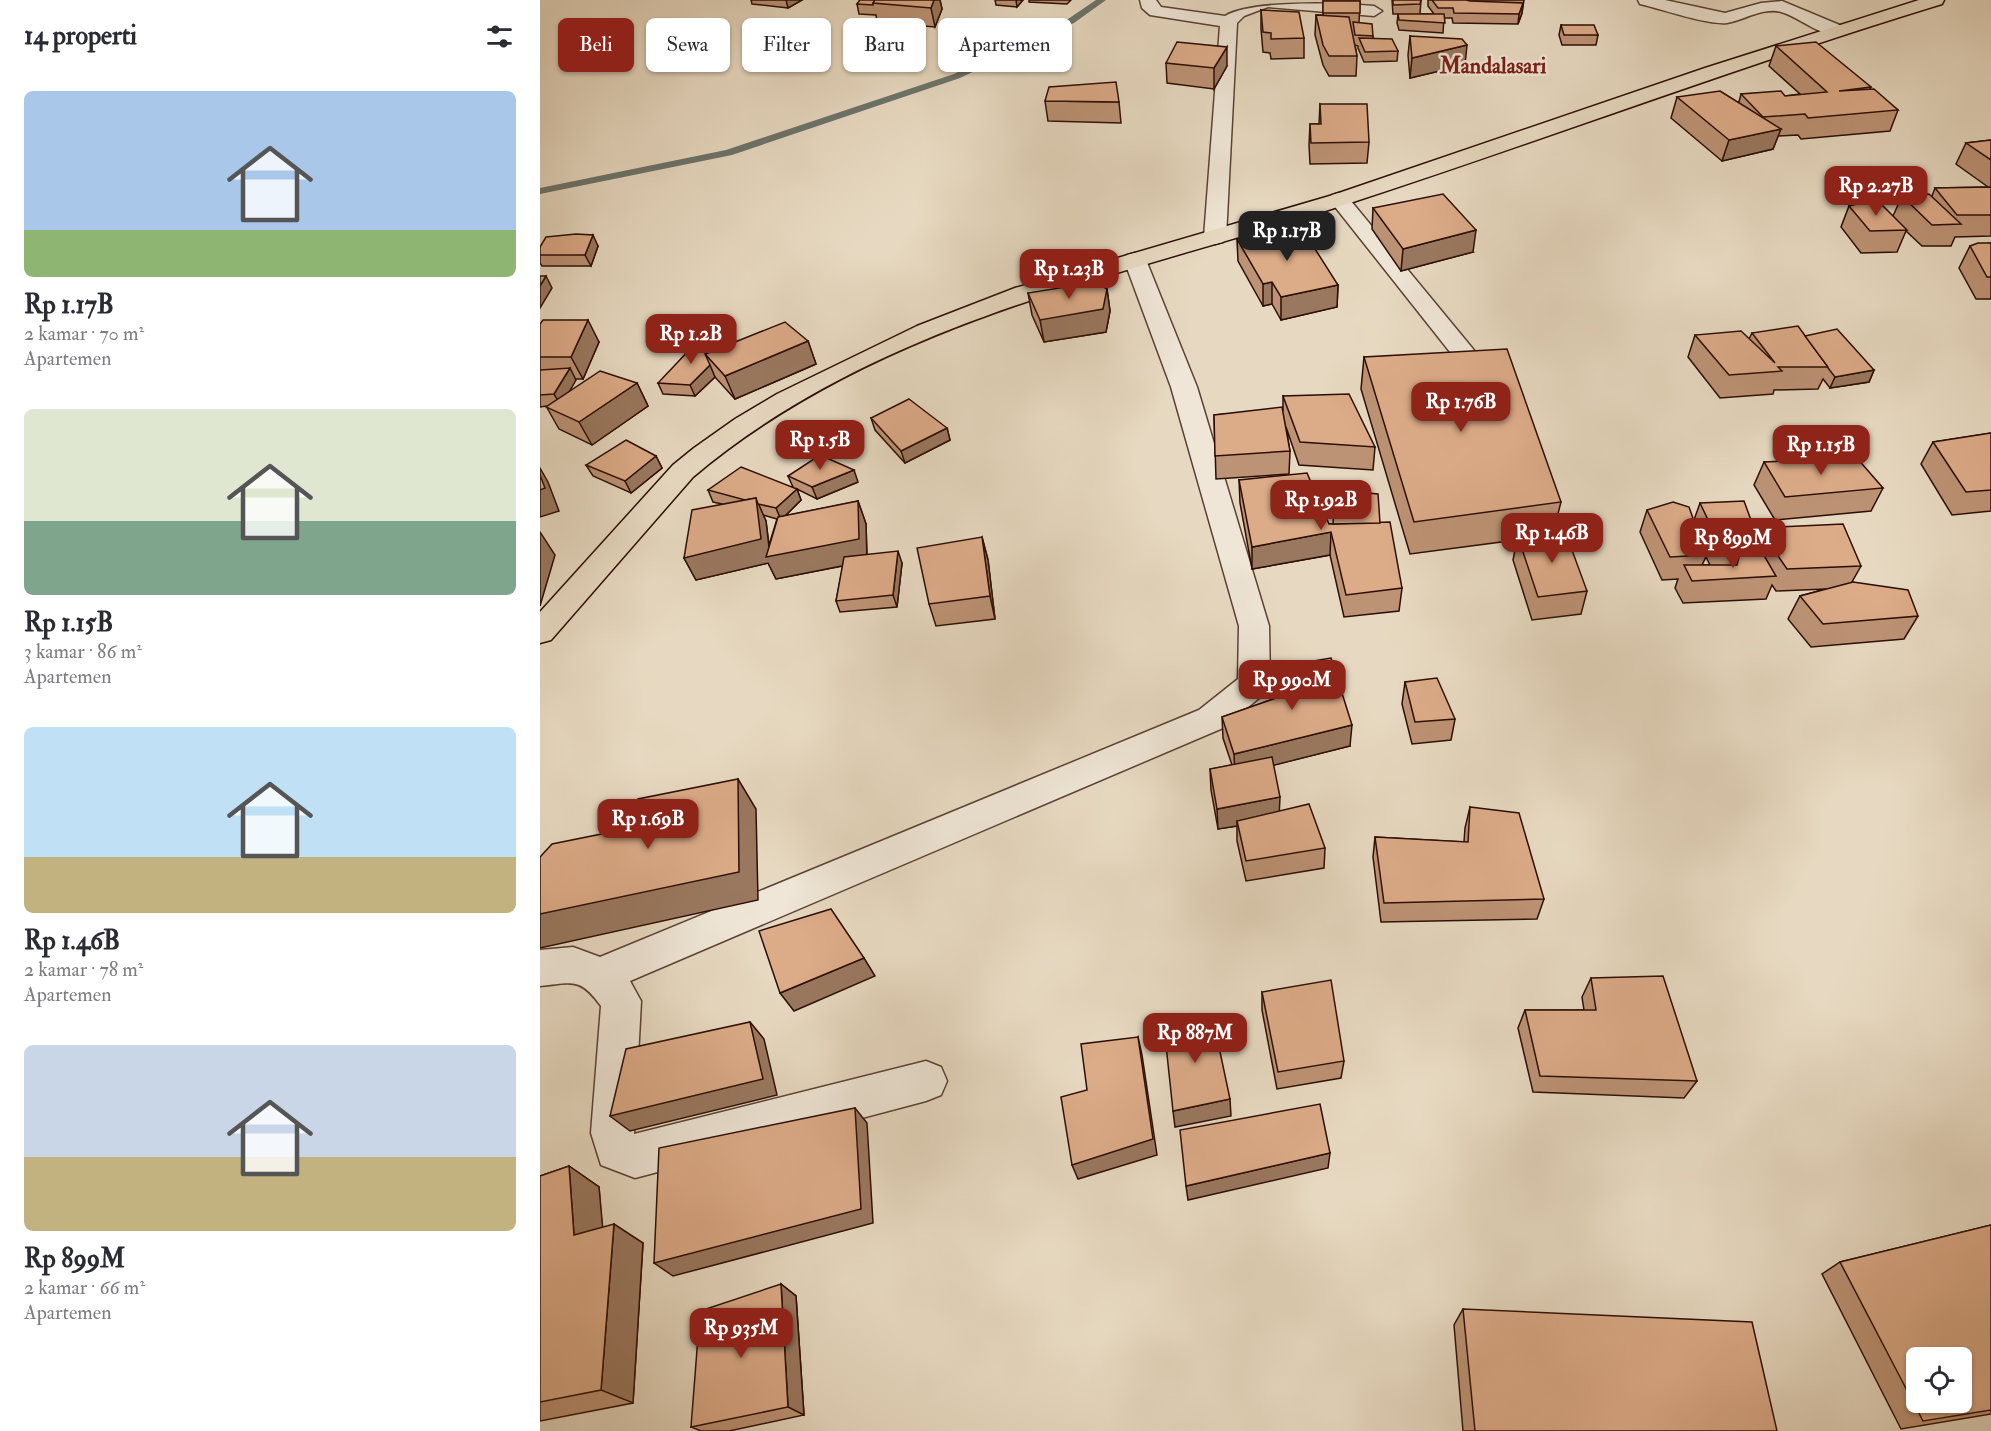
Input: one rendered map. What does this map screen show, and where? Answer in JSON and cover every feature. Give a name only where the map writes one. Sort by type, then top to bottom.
[{"type":"main road","points":[[540,632],[683,471],[708,450],[753,417],[888,347],[976,310],[1047,285],[1339,199],[1836,30],[1936,0]]},
{"type":"street","points":[[1148,0],[1148,4],[1156,11],[1229,22]]},
{"type":"street","points":[[1647,0],[1699,14],[1725,18],[1738,7],[1782,6],[1836,30]]},
{"type":"street","points":[[1215,237],[1229,22],[1238,12],[1268,2],[1374,11]]},
{"type":"street","points":[[1339,199],[1478,371]]},
{"type":"street","points":[[601,975],[1211,719],[1254,684],[1254,626],[1184,387],[1135,260]]},
{"type":"street","points":[[540,968],[573,965],[601,975],[621,1001],[612,1132],[616,1150],[635,1156],[926,1081]]},
{"type":"building","points":[[860,0],[875,0],[873,5],[857,4]]},
{"type":"building","points":[[875,0],[934,0],[931,8],[873,3]]},
{"type":"building","points":[[1393,0],[1421,0],[1420,4],[1393,5]]},
{"type":"building","points":[[1432,0],[1523,3],[1519,14],[1454,13],[1453,8],[1438,8]]},
{"type":"building","points":[[1323,1],[1360,1],[1360,13],[1323,13]]},
{"type":"building","points":[[1261,10],[1299,12],[1304,38],[1271,39],[1271,33],[1263,32]]},
{"type":"building","points":[[1398,14],[1444,14],[1445,23],[1399,20]]},
{"type":"building","points":[[1316,15],[1349,17],[1357,56],[1329,56],[1323,45]]},
{"type":"building","points":[[1353,22],[1372,24],[1373,36],[1355,35]]},
{"type":"building","points":[[1561,25],[1594,25],[1598,35],[1564,35]]},
{"type":"building","points":[[1410,36],[1462,39],[1467,45],[1412,58]]},
{"type":"building","points":[[1359,38],[1392,39],[1398,51],[1365,52]]},
{"type":"building","points":[[1177,42],[1227,47],[1214,68],[1166,63]]},
{"type":"building","points":[[1816,42],[1871,87],[1839,91],[1874,89],[1898,110],[1808,118],[1805,114],[1763,117],[1741,94],[1781,91],[1785,96],[1827,92],[1776,46]]},
{"type":"building","points":[[1116,82],[1119,102],[1045,101],[1049,87]]},
{"type":"building","points":[[1720,91],[1781,129],[1729,140],[1677,97]]},
{"type":"building","points":[[1320,104],[1367,104],[1369,142],[1311,143],[1310,124],[1321,124]]},
{"type":"building","points":[[1991,140],[1991,160],[1966,143]]},
{"type":"building","points":[[1991,187],[1991,215],[1957,215],[1935,188]]},
{"type":"building","points":[[1443,194],[1476,230],[1403,249],[1373,208]]},
{"type":"building","points":[[1929,194],[1961,224],[1932,225],[1902,196]]},
{"type":"building","points":[[1869,201],[1881,204],[1907,230],[1870,231],[1849,206]]},
{"type":"building","points":[[1301,227],[1338,285],[1281,297],[1272,282],[1263,284],[1237,239]]},
{"type":"building","points":[[593,235],[585,255],[540,255],[540,247],[546,237]]},
{"type":"building","points":[[1978,243],[1991,243],[1991,277],[1987,277],[1970,246]]},
{"type":"building","points":[[540,276],[546,276],[540,286]]},
{"type":"building","points":[[1096,282],[1107,289],[1103,309],[1040,320],[1028,293]]},
{"type":"building","points":[[543,320],[588,320],[571,357],[540,357],[540,324]]},
{"type":"building","points":[[785,322],[808,341],[725,376],[705,354]]},
{"type":"building","points":[[1798,326],[1828,367],[1778,367],[1782,371],[1729,375],[1695,335],[1741,331],[1775,363],[1752,333]]},
{"type":"building","points":[[1837,329],[1874,370],[1835,377],[1805,336]]},
{"type":"building","points":[[720,342],[724,347],[705,354],[710,365],[690,385],[658,383],[693,346]]},
{"type":"building","points":[[1507,349],[1561,502],[1414,522],[1364,357]]},
{"type":"building","points":[[570,368],[554,394],[540,395],[540,370]]},
{"type":"building","points":[[600,371],[637,383],[579,422],[546,407]]},
{"type":"building","points":[[1349,394],[1375,447],[1300,442],[1283,396]]},
{"type":"building","points":[[909,399],[947,428],[901,451],[871,418]]},
{"type":"building","points":[[1282,407],[1290,451],[1215,456],[1214,415]]},
{"type":"building","points":[[1991,433],[1991,490],[1966,492],[1933,442]]},
{"type":"building","points":[[626,440],[656,456],[625,481],[586,465]]},
{"type":"building","points":[[820,455],[854,470],[812,487],[788,476]]},
{"type":"building","points":[[1856,457],[1883,488],[1785,497],[1764,462]]},
{"type":"building","points":[[741,467],[797,489],[776,508],[758,504],[756,498],[745,500],[708,490]]},
{"type":"building","points":[[1307,473],[1329,524],[1390,522],[1402,588],[1346,595],[1331,532],[1252,547],[1239,480]]},
{"type":"building","points":[[540,475],[545,488],[540,490]]},
{"type":"building","points":[[1335,490],[1378,494],[1380,523],[1333,524]]},
{"type":"building","points":[[756,498],[761,539],[684,558],[692,510]]},
{"type":"building","points":[[858,501],[859,539],[766,557],[778,517]]},
{"type":"building","points":[[1744,501],[1759,542],[1719,543],[1700,503]]},
{"type":"building","points":[[1673,502],[1689,507],[1706,555],[1670,557],[1647,510]]},
{"type":"building","points":[[1843,524],[1861,566],[1787,569],[1759,528]]},
{"type":"building","points":[[1565,531],[1587,591],[1538,597],[1518,537]]},
{"type":"building","points":[[982,537],[990,596],[929,604],[917,548]]},
{"type":"building","points":[[898,551],[893,595],[836,601],[844,557]]},
{"type":"building","points":[[1762,552],[1776,576],[1692,581],[1684,565],[1737,565],[1740,553]]},
{"type":"building","points":[[1853,582],[1908,590],[1918,616],[1823,624],[1800,596]]},
{"type":"building","points":[[1331,658],[1352,725],[1234,754],[1222,717],[1299,690],[1295,664]]},
{"type":"building","points":[[1437,678],[1455,719],[1415,722],[1405,682]]},
{"type":"building","points":[[1272,757],[1280,797],[1217,809],[1210,769]]},
{"type":"building","points":[[738,779],[739,872],[540,914],[540,857],[552,844],[631,828],[638,799]]},
{"type":"building","points":[[1309,804],[1325,848],[1246,861],[1237,821]]},
{"type":"building","points":[[1470,807],[1519,813],[1544,899],[1384,903],[1375,837],[1468,842]]},
{"type":"building","points":[[831,909],[864,958],[780,993],[759,931]]},
{"type":"building","points":[[1663,976],[1697,1081],[1540,1076],[1525,1010],[1596,1010],[1591,978]]},
{"type":"building","points":[[1331,980],[1344,1061],[1278,1072],[1262,992]]},
{"type":"building","points":[[1212,1014],[1230,1099],[1173,1111],[1164,1026]]},
{"type":"building","points":[[750,1022],[763,1079],[610,1116],[626,1049]]},
{"type":"building","points":[[1138,1037],[1153,1139],[1072,1165],[1061,1097],[1087,1090],[1081,1044]]},
{"type":"building","points":[[1320,1104],[1330,1153],[1186,1186],[1180,1130]]},
{"type":"building","points":[[855,1108],[861,1209],[654,1263],[659,1148]]},
{"type":"building","points":[[569,1166],[574,1235],[614,1224],[601,1390],[540,1402],[540,1176]]},
{"type":"building","points":[[1991,1225],[1991,1410],[1923,1421],[1919,1413],[1972,1413],[1972,1347],[1906,1347],[1906,1388],[1840,1262]]},
{"type":"building","points":[[781,1284],[788,1407],[691,1427],[700,1311]]},
{"type":"building","points":[[1463,1309],[1752,1322],[1777,1431],[1475,1431]]},
{"type":"waterway","points":[[540,191],[728,153],[957,76],[1071,21],[1102,0]]},
{"type":"district","name":"Mandalasari","points":[[1493,66]]}]
